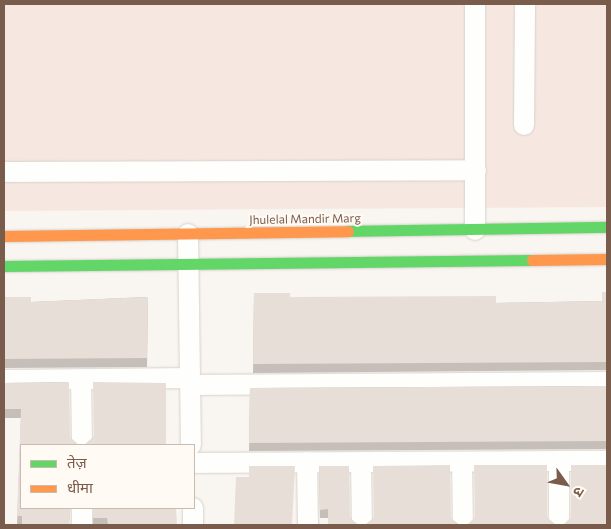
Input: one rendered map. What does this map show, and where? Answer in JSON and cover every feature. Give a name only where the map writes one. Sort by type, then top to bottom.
[{"type":"street","points":[[475,4],[475,230]]},
{"type":"street","points":[[524,4],[524,125]]},
{"type":"street","points":[[4,172],[476,170]]},
{"type":"street","name":"Jhulelal Mandir Marg","points":[[4,236],[607,227]]},
{"type":"street","points":[[188,234],[192,444]]},
{"type":"street","points":[[4,266],[607,259]]},
{"type":"street","points":[[81,379],[82,444]]},
{"type":"street","points":[[4,380],[607,382]]},
{"type":"street","points":[[559,461],[559,525]]},
{"type":"street","points":[[195,463],[607,461]]},
{"type":"street","points":[[308,462],[308,525]]},
{"type":"street","points":[[361,462],[362,525]]},
{"type":"street","points":[[462,462],[463,525]]},
{"type":"street","points":[[82,509],[82,525]]},
{"type":"street","points":[[193,509],[193,525]]},
{"type":"shaded area","points":[[4,4],[607,4],[607,207],[4,211]]},
{"type":"building","points":[[602,292],[607,292],[607,362],[253,364],[254,293],[290,293],[290,297],[496,296],[496,303],[602,301]]},
{"type":"building","points":[[4,297],[31,297],[31,302],[148,297],[147,358],[4,359]]},
{"type":"building","points":[[69,382],[70,437],[78,444],[20,444],[20,509],[70,509],[69,525],[22,525],[22,516],[17,516],[21,409],[4,409],[4,383]]},
{"type":"building","points":[[93,382],[166,383],[166,444],[85,444],[94,436]]},
{"type":"building","points":[[607,386],[607,441],[249,443],[250,388]]},
{"type":"building","points":[[450,465],[451,518],[460,525],[365,525],[374,517],[373,466]]},
{"type":"building","points":[[474,465],[547,465],[547,517],[556,525],[467,525],[475,517]]},
{"type":"building","points":[[571,465],[607,465],[607,525],[563,525],[571,517]]},
{"type":"building","points":[[249,466],[295,466],[292,525],[234,525],[236,477],[249,477]]},
{"type":"building","points":[[319,466],[349,466],[350,518],[358,525],[328,524],[328,509],[320,510]]},
{"type":"building","points":[[93,509],[176,509],[177,525],[108,525],[107,518],[93,518]]},
{"type":"traffic: fast","points":[[348,231],[607,227]]},
{"type":"traffic: fast","points":[[4,266],[532,260]]},
{"type":"traffic: slow","points":[[4,236],[348,231]]},
{"type":"traffic: slow","points":[[532,260],[607,259]]}]
